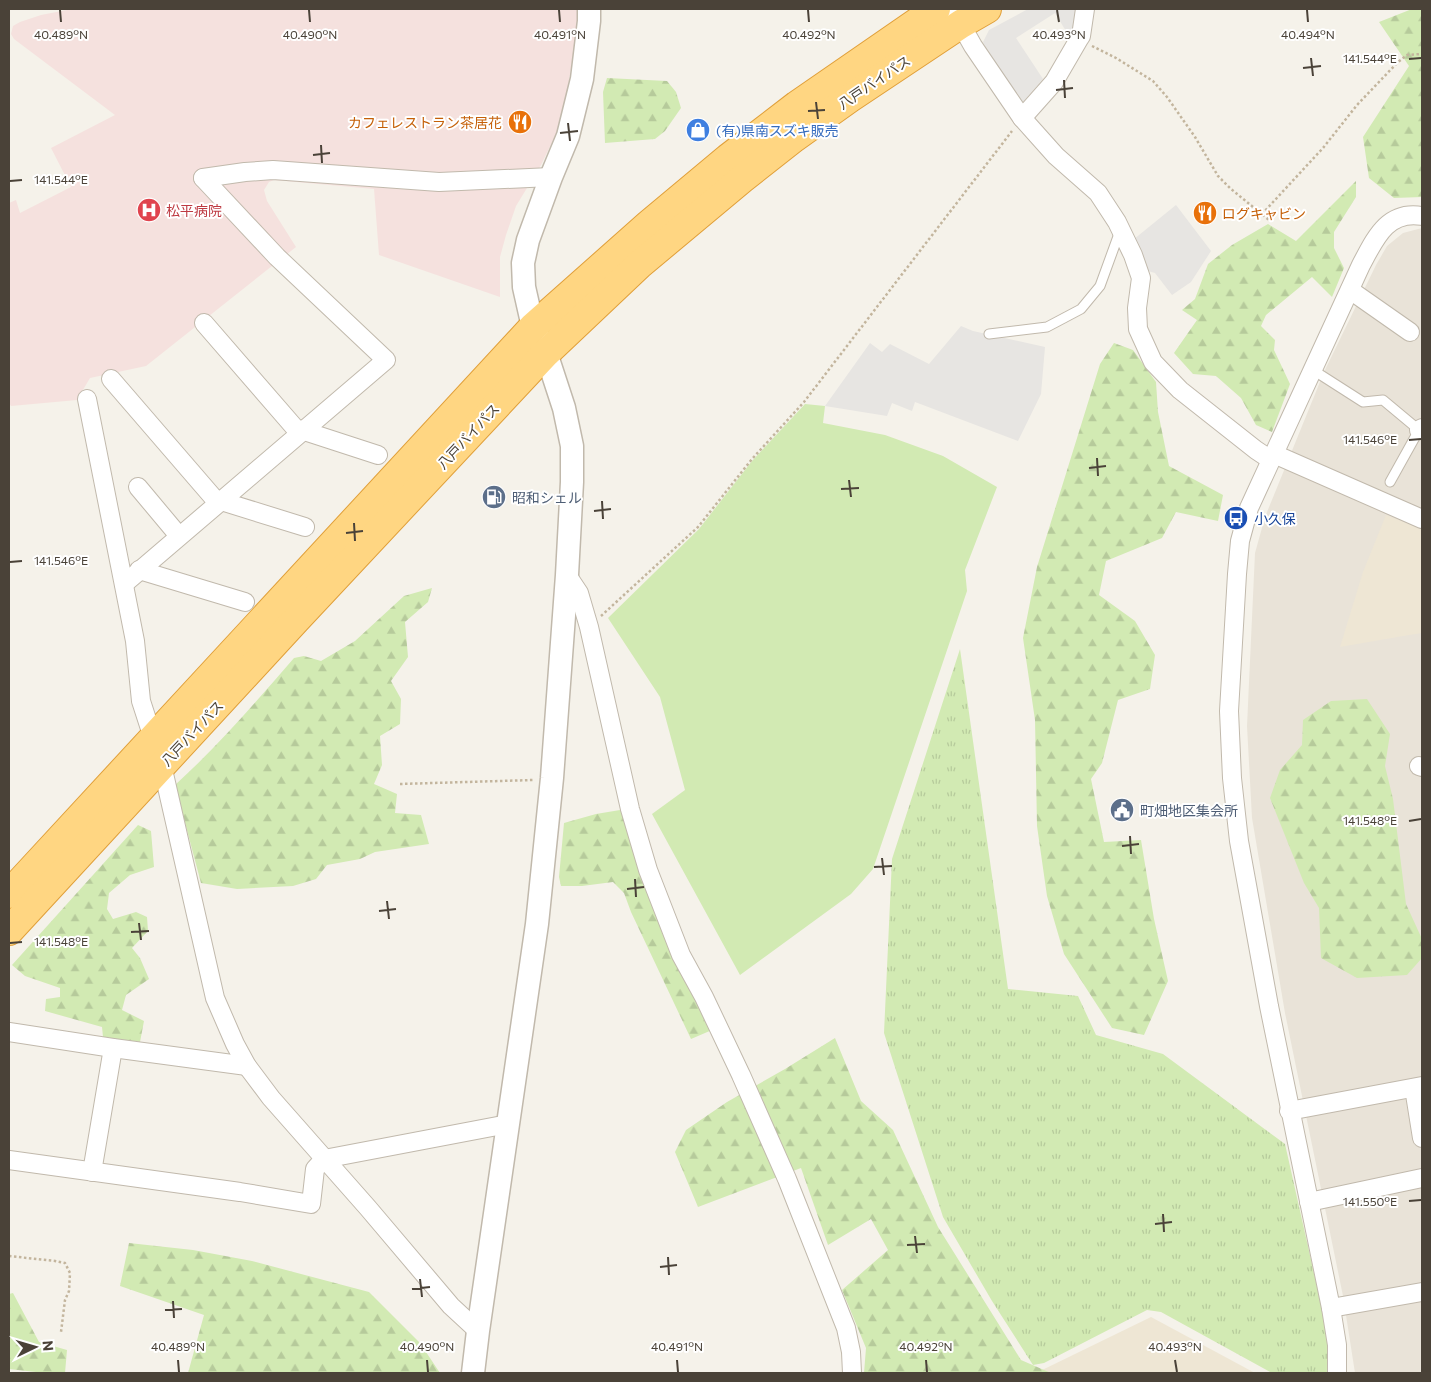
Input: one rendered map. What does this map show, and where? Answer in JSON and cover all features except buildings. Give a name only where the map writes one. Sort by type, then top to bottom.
[{"type":"highway","name":"八戸バイパス","points":[[9,894],[533,327],[649,224],[728,158],[797,105],[936,9]]},
{"type":"highway","name":"八戸バイパス","points":[[9,931],[546,353],[639,265],[794,138],[957,17],[987,9]]},
{"type":"street","points":[[473,1373],[537,924],[552,778],[572,482],[572,446],[564,408],[546,353],[533,327],[524,287],[523,263],[528,240],[568,136],[582,79],[589,9]]},
{"type":"street","points":[[1022,118],[1054,82],[1081,36],[1085,9]]},
{"type":"street","points":[[957,17],[973,46],[1022,118],[1056,156],[1098,194],[1120,229],[1133,255],[1141,278],[1137,308],[1138,329],[1152,362],[1180,390],[1256,450],[1422,520]]},
{"type":"street","points":[[124,584],[386,360],[277,257],[204,178],[273,170],[439,182],[551,177]]},
{"type":"street","points":[[1337,1373],[1337,1345],[1331,1308],[1269,1006],[1239,842],[1232,778],[1229,712],[1237,574],[1240,541],[1249,508],[1375,239],[1387,224],[1402,216],[1415,214],[1422,216]]},
{"type":"street","points":[[1350,290],[1410,332]]},
{"type":"street","points":[[204,323],[295,428],[378,455]]},
{"type":"street","points":[[111,379],[219,502],[305,527]]},
{"type":"street","points":[[87,399],[136,641],[141,701],[153,738]]},
{"type":"street","points":[[138,487],[180,536]]},
{"type":"street","points":[[139,570],[245,602]]},
{"type":"street","points":[[567,575],[579,593],[589,627],[630,809],[648,870],[681,955],[704,997],[741,1075],[787,1179],[846,1328],[851,1352],[852,1373]]},
{"type":"street","points":[[162,766],[215,998],[247,1066],[271,1098],[451,1306],[478,1331]]},
{"type":"street","points":[[9,1032],[247,1066]]},
{"type":"street","points":[[92,1172],[113,1048]]},
{"type":"street","points":[[1290,1111],[1418,1087],[1422,1138]]},
{"type":"street","points":[[9,1160],[240,1192],[311,1204],[315,1169],[324,1159],[508,1124]]},
{"type":"street","points":[[1309,1202],[1422,1178]]},
{"type":"street","points":[[1331,1308],[1422,1292]]},
{"type":"lane","points":[[989,334],[1047,327],[1081,309],[1100,286],[1120,229]]},
{"type":"lane","points":[[1313,370],[1363,402],[1383,400],[1421,429],[1390,482]]},
{"type":"path","points":[[1079,39],[1116,58],[1153,81],[1167,97],[1195,137],[1218,176],[1269,220]]},
{"type":"path","points":[[1262,214],[1323,148],[1357,105],[1398,62],[1407,55],[1422,54]]},
{"type":"path","points":[[589,627],[698,527],[752,459],[804,402],[1022,118]]},
{"type":"path","points":[[400,784],[552,778]]},
{"type":"path","points":[[9,1256],[65,1263],[70,1273],[69,1291],[65,1300],[61,1332]]},
{"type":"shaded area","name":"松平病院","points":[[72,9],[578,9],[575,43],[566,99],[557,132],[541,165],[516,206],[506,235],[500,257],[500,297],[379,255],[374,189],[274,180],[269,182],[264,190],[267,201],[296,247],[146,366],[90,378],[77,400],[11,406],[9,403],[9,203],[16,200],[20,213],[71,187],[51,148],[115,115],[14,39],[11,34],[13,26],[20,22],[41,15]]},
{"type":"shaded area","points":[[1028,9],[1081,9],[1072,41],[1055,13],[1016,38],[1043,79],[1023,102],[992,61],[983,42],[989,30]]},
{"type":"shaded area","points":[[1176,205],[1211,251],[1191,282],[1172,295],[1155,273],[1137,268],[1128,244]]},
{"type":"shaded area","points":[[1422,228],[1422,1373],[1355,1373],[1343,1296],[1285,1013],[1252,818],[1247,726],[1255,553],[1265,517],[1324,372],[1376,265],[1387,246],[1403,233]]},
{"type":"shaded area","points":[[961,326],[973,331],[1045,347],[1041,394],[1018,441],[915,402],[912,411],[892,403],[887,416],[825,406],[870,343],[882,352],[890,344],[929,364]]},
{"type":"shaded area","points":[[1386,515],[1422,529],[1422,633],[1340,647],[1363,572]]},
{"type":"shaded area","points":[[1151,1317],[1255,1373],[1036,1373]]},
{"type":"green space","points":[[1412,9],[1422,9],[1422,197],[1394,198],[1369,178],[1363,137],[1409,66],[1379,22]]},
{"type":"green space","points":[[607,78],[667,81],[676,92],[681,108],[665,131],[655,139],[605,143],[603,92]]},
{"type":"green space","points":[[1356,181],[1356,197],[1334,232],[1334,248],[1344,268],[1332,297],[1312,277],[1266,315],[1261,326],[1275,340],[1274,350],[1290,384],[1272,432],[1256,425],[1241,398],[1216,376],[1193,374],[1174,353],[1197,320],[1182,310],[1195,299],[1208,264],[1232,245],[1268,224],[1296,241]]},
{"type":"green space","points":[[1114,343],[1133,350],[1156,382],[1158,412],[1169,466],[1223,495],[1218,521],[1176,512],[1162,538],[1106,561],[1099,595],[1135,621],[1155,655],[1150,689],[1118,700],[1102,763],[1091,779],[1104,842],[1141,840],[1154,919],[1168,981],[1144,1035],[1112,1028],[1064,954],[1047,896],[1037,826],[1035,720],[1023,638],[1037,567],[1100,364]]},
{"type":"green space","points":[[805,404],[825,406],[823,423],[885,435],[943,456],[997,487],[965,570],[967,591],[873,869],[851,894],[740,975],[652,814],[685,790],[660,697],[608,618],[699,529],[752,461]]},
{"type":"green space","points":[[432,588],[428,602],[405,622],[408,657],[391,681],[401,699],[400,724],[380,736],[382,765],[374,784],[397,794],[395,813],[421,815],[429,844],[375,852],[360,859],[327,865],[316,879],[293,886],[237,889],[201,883],[175,785],[222,739],[294,658],[304,656],[321,661],[355,641],[404,596]]},
{"type":"green space","points":[[960,649],[1008,989],[1078,996],[1096,1035],[1163,1054],[1285,1144],[1327,1331],[1329,1373],[1272,1373],[1161,1312],[1147,1310],[1044,1363],[1033,1365],[992,1301],[943,1217],[884,1033],[892,859]]},
{"type":"green space","points":[[1367,699],[1390,734],[1385,766],[1393,799],[1406,904],[1422,939],[1422,958],[1407,975],[1357,978],[1321,958],[1319,908],[1304,883],[1270,798],[1280,770],[1302,745],[1303,720],[1331,701]]},
{"type":"green space","points":[[620,810],[624,814],[712,1030],[691,1039],[631,912],[624,893],[613,882],[582,886],[561,886],[559,877],[564,823],[596,814]]},
{"type":"green space","points":[[138,825],[151,831],[154,867],[130,875],[109,893],[107,909],[113,919],[136,912],[147,917],[148,931],[132,948],[140,958],[149,979],[126,995],[122,1010],[144,1021],[140,1042],[103,1037],[102,1027],[45,1011],[46,999],[60,997],[60,988],[25,976],[12,965]]},
{"type":"green space","points":[[835,1038],[861,1101],[893,1130],[938,1227],[1021,1360],[1051,1373],[864,1373],[866,1348],[842,1290],[888,1250],[871,1219],[828,1245],[801,1168],[698,1207],[675,1152],[686,1130],[727,1102]]},
{"type":"green space","points":[[129,1243],[193,1250],[252,1261],[369,1292],[420,1343],[440,1373],[188,1373],[204,1315],[120,1286]]},
{"type":"green space","points":[[13,1293],[39,1342],[67,1350],[65,1373],[9,1369],[9,1294]]},
{"type":"place","name":"カフェレストラン茶居花","points":[[520,122]]},
{"type":"place","name":"(有)県南スズキ販売","points":[[698,130]]},
{"type":"place","name":"松平病院","points":[[149,210]]},
{"type":"place","name":"ログキャビン","points":[[1205,213]]},
{"type":"place","name":"昭和シェル","points":[[494,497]]},
{"type":"place","name":"小久保","points":[[1236,518]]},
{"type":"place","name":"町畑地区集会所","points":[[1122,810]]}]
